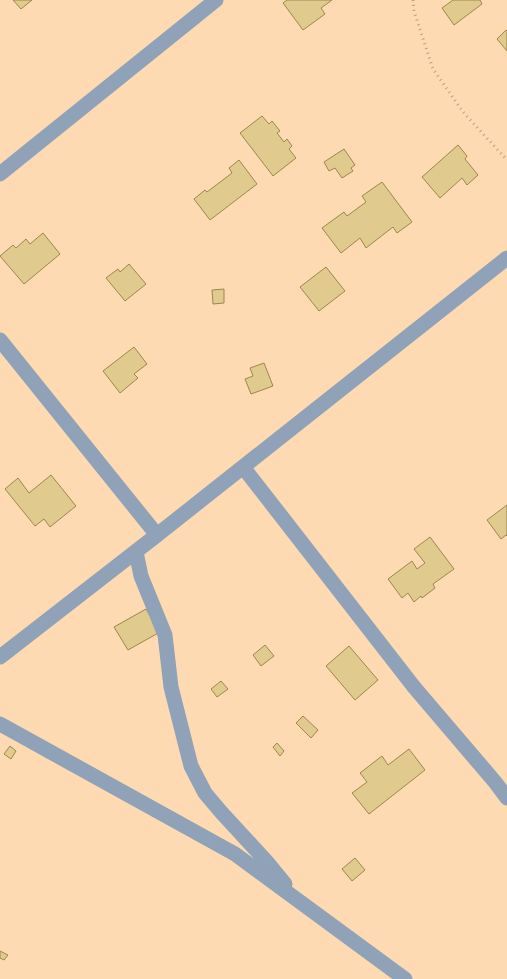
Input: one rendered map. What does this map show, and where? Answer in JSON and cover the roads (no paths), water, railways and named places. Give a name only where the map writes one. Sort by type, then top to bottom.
[{"type":"street","points":[[0,174],[216,0]]},
{"type":"street","points":[[0,657],[158,535],[507,258]]},
{"type":"street","points":[[0,340],[158,535]]},
{"type":"street","points":[[243,467],[414,687],[507,798]]},
{"type":"street","points":[[136,552],[141,576],[165,635],[172,686],[191,766],[205,793],[299,901]]},
{"type":"street","points":[[0,724],[236,854],[405,979]]}]
